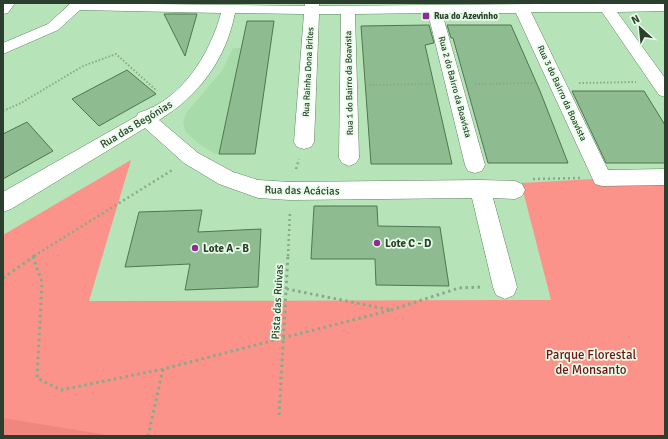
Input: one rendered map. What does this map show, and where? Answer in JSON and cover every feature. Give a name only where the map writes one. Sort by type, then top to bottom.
[{"type":"street","points":[[3,10],[8,3]]},
{"type":"street","points":[[3,49],[53,27],[79,5],[229,8],[312,6],[348,9],[522,9],[605,5],[665,7]]},
{"type":"street","points":[[605,5],[662,86]]},
{"type":"street","name":"Rua Rainha Dona Brites","points":[[304,142],[312,6]]},
{"type":"street","name":"Rua das Begónias","points":[[3,203],[145,118],[172,104],[193,85],[207,67],[216,50],[229,8]]},
{"type":"street","name":"Rua 1 do Bairro da Boavista","points":[[348,9],[349,158]]},
{"type":"street","name":"Rua 2 do Bairro da Boavista","points":[[434,9],[475,165]]},
{"type":"street","name":"Rua 3 do Bairro da Boavista","points":[[522,9],[602,178]]},
{"type":"street","name":"Rua das Acácias","points":[[145,118],[191,158],[226,178],[258,189],[290,191],[515,190]]},
{"type":"street","points":[[602,178],[665,178]]},
{"type":"street","points":[[480,190],[505,287]]},
{"type":"path","points":[[3,111],[21,103],[83,66],[116,54],[172,104]]},
{"type":"path","points":[[349,85],[557,83],[662,86]]},
{"type":"path","name":"Pista das Ruivas","points":[[279,415],[287,289],[290,191],[304,142]]},
{"type":"path","points":[[3,278],[191,158]]},
{"type":"path","points":[[515,190],[513,180],[602,178]]},
{"type":"path","points":[[33,258],[42,282],[37,378],[61,390],[163,369],[284,338],[391,310],[459,288],[505,287]]},
{"type":"path","points":[[287,289],[391,310]]},
{"type":"path","points":[[148,436],[163,369]]},
{"type":"shaded area","points":[[233,48],[242,48],[219,154],[215,154],[199,144],[186,132],[183,123],[186,113],[222,71]]},
{"type":"shaded area","points":[[3,418],[113,436],[3,436]]},
{"type":"green space","name":"Parque Florestal de Monsanto","points":[[131,160],[89,301],[551,300],[521,183],[665,175],[665,436],[3,436],[3,235]]},
{"type":"building","points":[[164,14],[197,14],[185,56]]},
{"type":"building","points":[[247,21],[274,21],[255,154],[219,154]]},
{"type":"building","points":[[429,25],[434,43],[425,45],[452,164],[371,164],[361,26]]},
{"type":"building","points":[[447,25],[511,25],[540,91],[568,163],[488,163],[453,38],[451,38]]},
{"type":"building","points":[[127,70],[156,94],[99,126],[72,99]]},
{"type":"building","points":[[572,91],[644,91],[665,125],[665,163],[606,163]]},
{"type":"building","points":[[27,122],[53,151],[3,179],[3,134]]},
{"type":"building","name":"Lote C - D","points":[[314,206],[377,206],[378,226],[440,227],[449,286],[376,285],[375,259],[311,259]]},
{"type":"building","name":"Lote A - B","points":[[202,210],[198,232],[261,229],[258,287],[185,290],[190,264],[125,267],[139,212]]},
{"type":"place","name":"Rua do Azevinho","points":[[426,16]]},
{"type":"place","name":"Lote C - D","points":[[377,243]]},
{"type":"place","name":"Lote A - B","points":[[195,248]]}]
